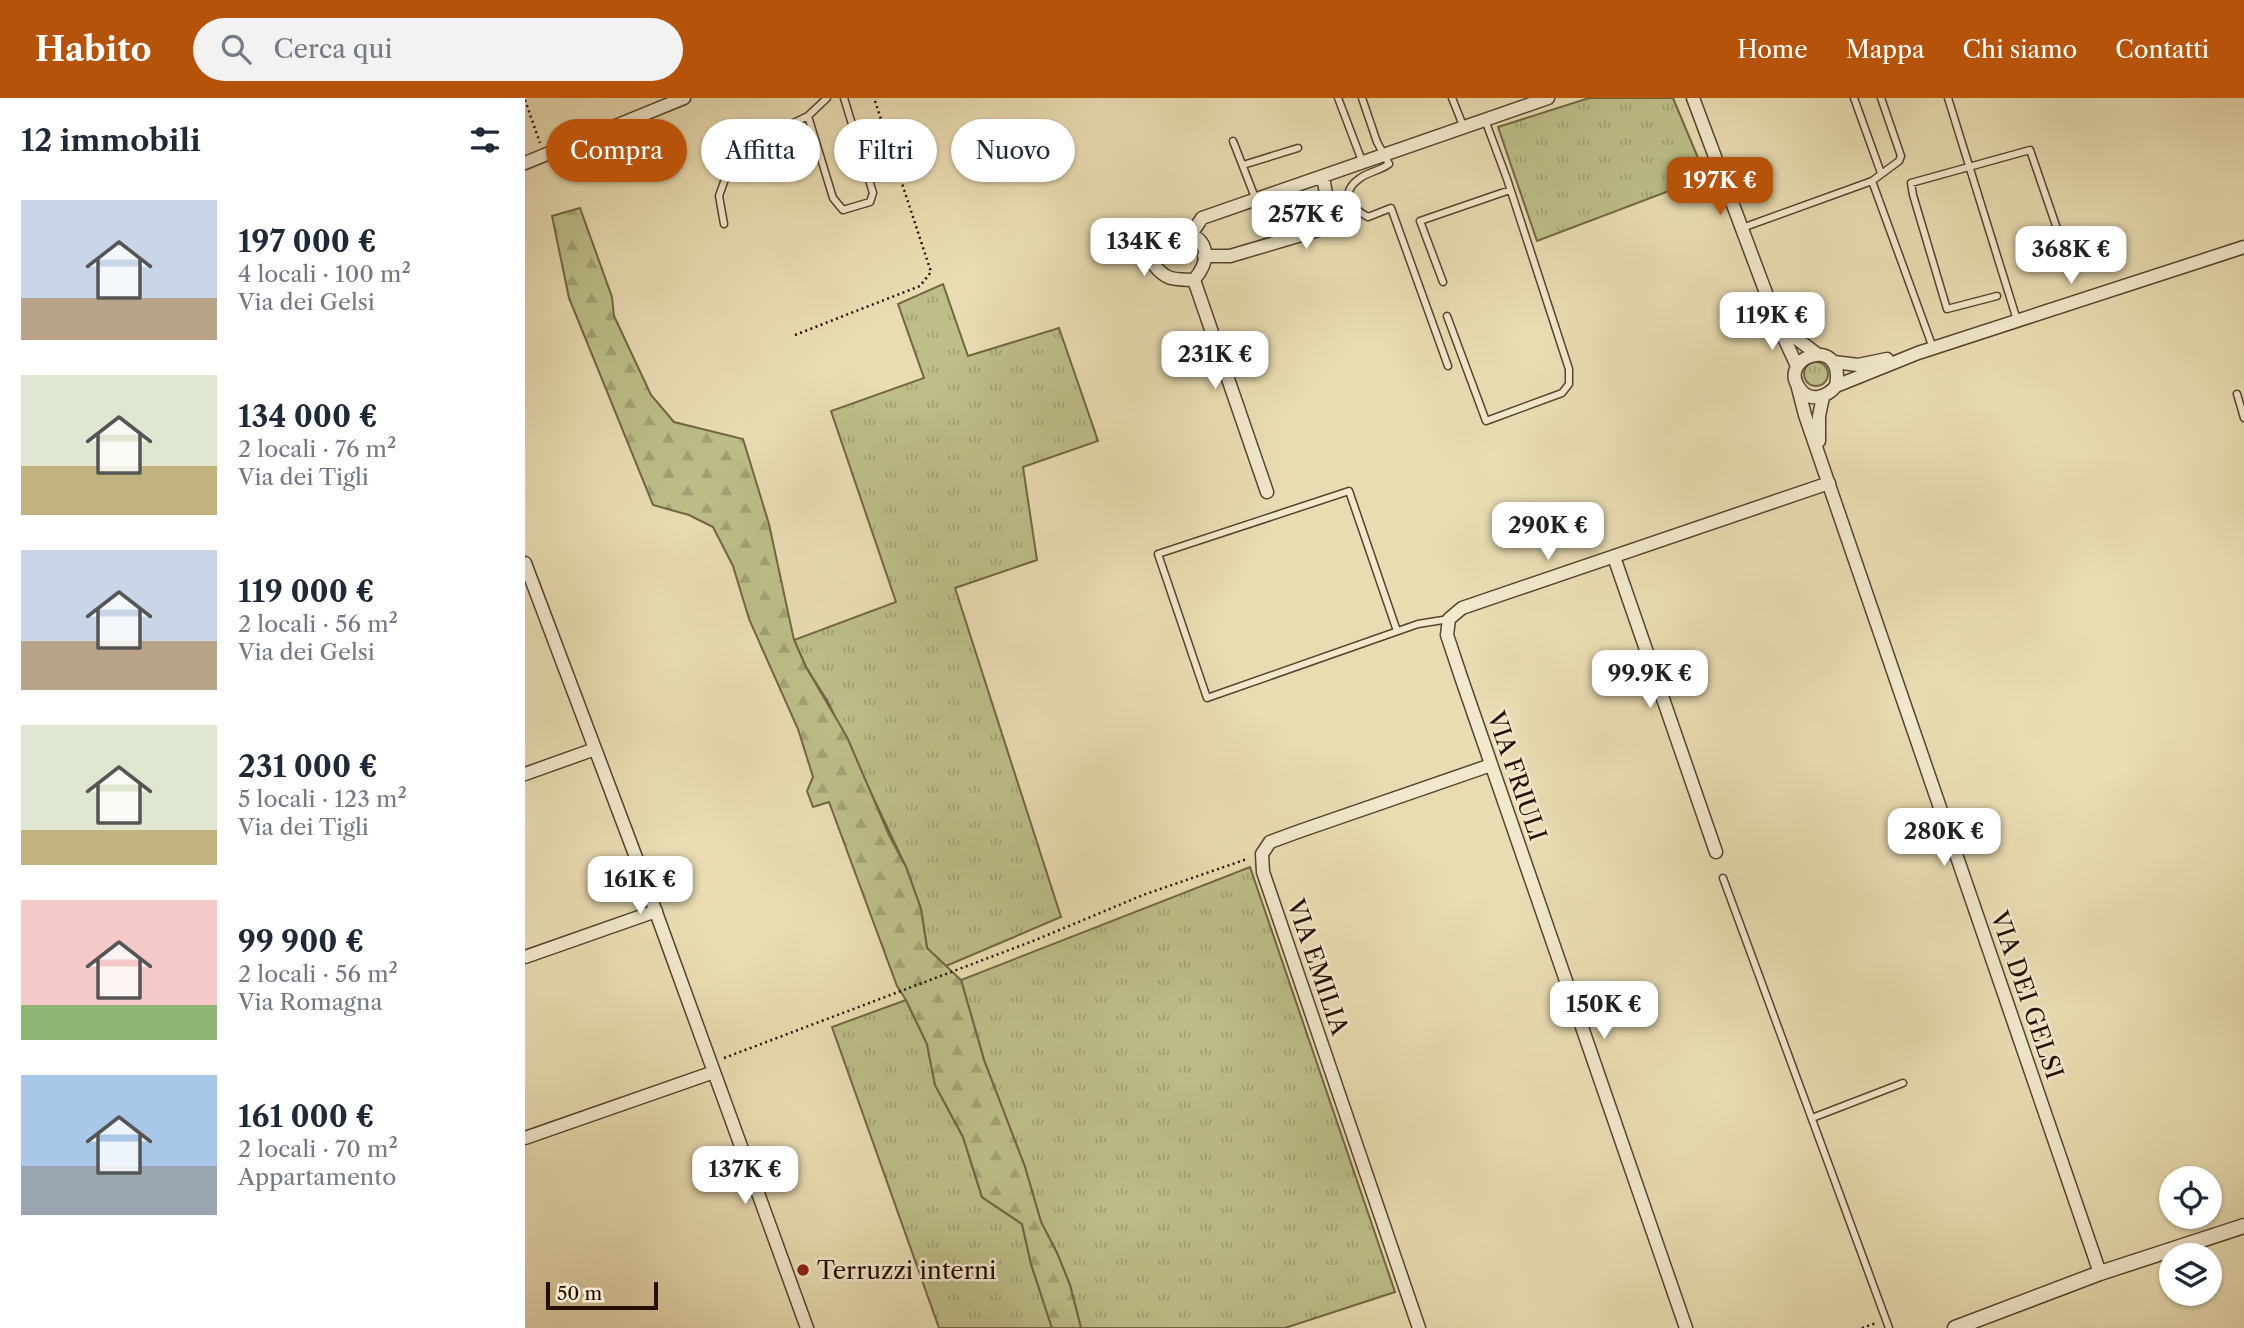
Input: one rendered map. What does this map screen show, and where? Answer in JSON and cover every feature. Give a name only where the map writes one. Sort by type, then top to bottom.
[{"type":"street","points":[[528,161],[684,98]]},
{"type":"street","points":[[1192,233],[1202,218],[1548,98]]},
{"type":"street","points":[[1693,98],[1778,324],[1797,366]]},
{"type":"street","points":[[1204,257],[1230,257],[1332,226],[1323,177]]},
{"type":"street","points":[[1176,230],[1192,233],[1202,243],[1205,250],[1204,267],[1194,279],[1173,279],[1163,275],[1154,265],[1156,248],[1165,234],[1176,230]]},
{"type":"street","points":[[1836,386],[1918,353],[2241,250]]},
{"type":"street","points":[[1194,279],[1267,492]]},
{"type":"street","points":[[1778,324],[1817,354],[1834,362],[1839,373],[1836,386],[1831,393],[1814,398],[1798,388],[1795,377],[1797,366],[1805,357],[1817,354]]},
{"type":"street","points":[[1834,362],[1857,365],[1918,353]]},
{"type":"street","name":"VIA DEI GELSI","points":[[1798,388],[2100,1273]]},
{"type":"street","points":[[1818,452],[1819,416],[1823,397]]},
{"type":"street","points":[[1450,619],[1462,608],[1829,483]]},
{"type":"street","points":[[1614,557],[1716,852]]},
{"type":"street","points":[[525,563],[656,911],[807,1328]]},
{"type":"street","name":"VIA FRIULI","points":[[1450,619],[1447,635],[1686,1328]]},
{"type":"street","points":[[525,774],[595,749]]},
{"type":"street","points":[[1262,854],[1270,842],[1491,765]]},
{"type":"street","name":"VIA EMILIA","points":[[1262,854],[1263,872],[1419,1328]]},
{"type":"street","points":[[525,957],[656,911]]},
{"type":"street","points":[[525,1138],[713,1068]]},
{"type":"street","points":[[1955,1328],[2100,1273],[2244,1226]]},
{"type":"lane","points":[[724,224],[719,196],[735,151],[808,116],[827,98]]},
{"type":"lane","points":[[808,116],[833,198],[843,211],[870,202],[873,193],[844,98]]},
{"type":"lane","points":[[1338,98],[1363,163]]},
{"type":"lane","points":[[1362,98],[1377,142],[1389,164],[1359,179],[1352,187],[1349,201],[1351,206],[1368,218],[1391,208],[1448,366]]},
{"type":"lane","points":[[1452,98],[1464,128]]},
{"type":"lane","points":[[1854,98],[1881,173]]},
{"type":"lane","points":[[1742,228],[1872,181],[1899,161],[1901,156],[1881,98]]},
{"type":"lane","points":[[1948,98],[2017,320]]},
{"type":"lane","points":[[1447,316],[1486,421],[1562,393],[1569,384],[1569,369],[1485,120]]},
{"type":"lane","points":[[1233,141],[1256,200]]},
{"type":"lane","points":[[1243,165],[1298,148]]},
{"type":"lane","points":[[1997,296],[1947,309],[1911,183],[2030,150],[2063,243]]},
{"type":"lane","points":[[1872,181],[1933,348]]},
{"type":"lane","points":[[1443,282],[1420,221],[1510,190]]},
{"type":"lane","points":[[2237,394],[2244,418]]},
{"type":"lane","points":[[1397,631],[1349,491],[1158,554],[1207,698],[1417,624],[1450,619]]},
{"type":"lane","points":[[1723,878],[1889,1328]]},
{"type":"lane","points":[[1812,1118],[1903,1083]]},
{"type":"path","points":[[795,335],[920,286],[931,272],[874,98]]},
{"type":"path","points":[[525,100],[544,154]]},
{"type":"path","points":[[713,1068],[1143,895],[1262,854]]},
{"type":"path","points":[[1862,1328],[1886,1319]]},
{"type":"green space","points":[[1589,98],[1673,98],[1706,177],[1537,241],[1498,127]]},
{"type":"green space","points":[[580,208],[612,297],[614,316],[651,395],[674,422],[743,439],[769,524],[794,640],[806,667],[847,737],[889,835],[906,867],[921,909],[927,948],[961,980],[984,1060],[1025,1167],[1041,1222],[1070,1285],[1081,1328],[1052,1328],[1031,1264],[1022,1224],[982,1197],[963,1137],[935,1085],[927,1044],[897,986],[829,802],[813,807],[807,791],[813,777],[798,729],[749,619],[733,566],[713,527],[689,515],[653,505],[569,298],[552,216]]},
{"type":"green space","points":[[943,284],[968,356],[1059,328],[1098,441],[1023,467],[1037,560],[955,588],[1061,917],[946,966],[927,948],[921,909],[906,867],[828,702],[806,667],[794,640],[896,602],[831,411],[924,378],[898,304]]},
{"type":"green space","points":[[1816,362],[1827,369],[1828,374],[1821,385],[1816,386],[1805,379],[1804,374],[1811,363]]},
{"type":"green space","points":[[1250,867],[1395,1292],[1285,1328],[1081,1328],[1070,1285],[1041,1222],[1025,1167],[984,1060],[961,980]]},
{"type":"green space","points":[[906,1000],[927,1044],[935,1085],[963,1137],[982,1197],[1022,1224],[1031,1264],[1052,1328],[939,1328],[832,1027]]},
{"type":"place","name":"Terruzzi interni","points":[[803,1270]]}]
